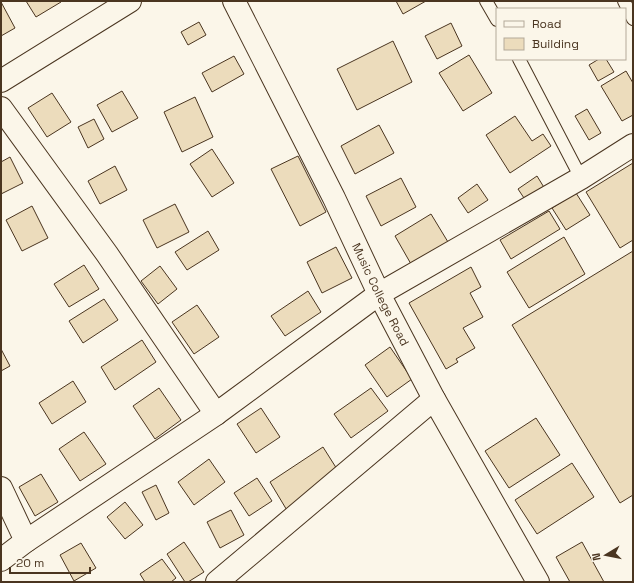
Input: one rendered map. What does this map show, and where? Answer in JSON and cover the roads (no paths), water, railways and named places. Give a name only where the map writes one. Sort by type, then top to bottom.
[{"type":"street","points":[[1,81],[130,1]]},
{"type":"street","name":"Music College Road","points":[[234,1],[334,198],[379,294],[434,399],[538,582]]},
{"type":"street","points":[[1,108],[107,254],[216,414]]},
{"type":"street","points":[[1,560],[26,541],[216,414],[379,294],[581,178],[633,145]]},
{"type":"street","points":[[217,582],[434,399]]},
{"type":"street","points":[[1,488],[26,541]]},
{"type":"lane","points":[[486,1],[496,18]]},
{"type":"lane","points":[[624,1],[633,19]]},
{"type":"lane","points":[[520,60],[581,178]]}]
